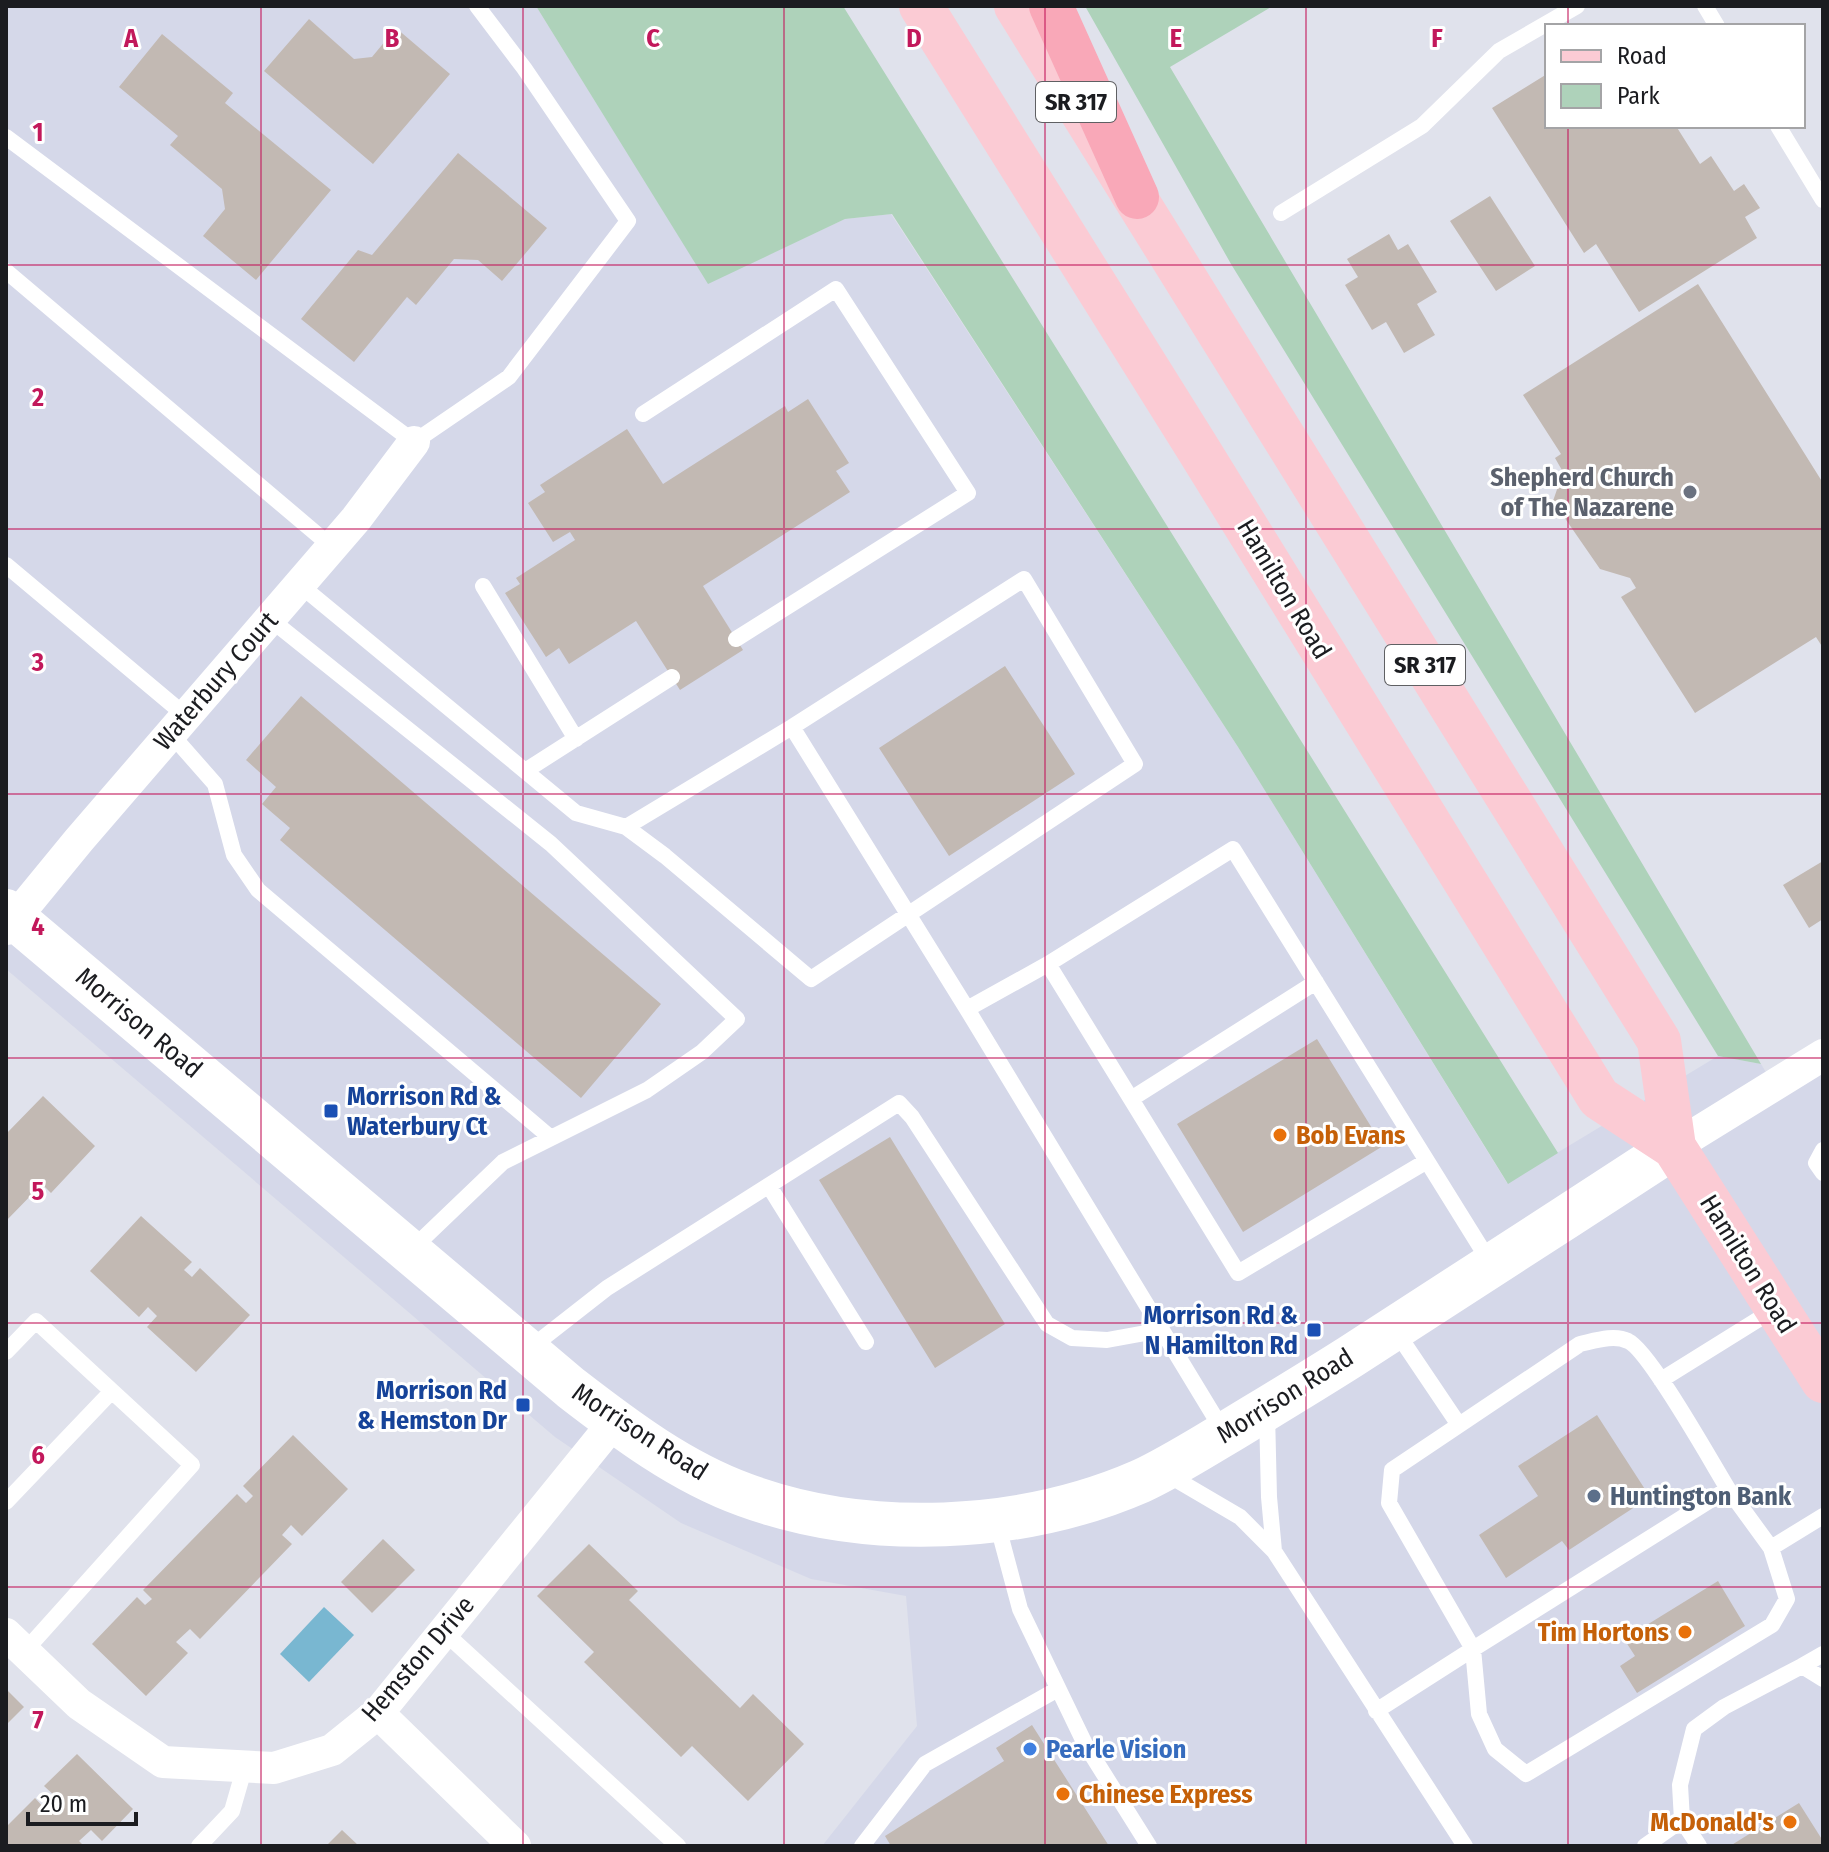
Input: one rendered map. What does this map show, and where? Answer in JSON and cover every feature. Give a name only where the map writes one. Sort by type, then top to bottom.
[{"type":"highway","points":[[1051,6],[1137,197]]},
{"type":"main road","name":"Hamilton Road","points":[[921,6],[1599,1098],[1674,1147]]},
{"type":"main road","name":"Hamilton Road","points":[[1016,6],[1659,1041],[1674,1147],[1823,1381]]},
{"type":"main road","name":"Morrison Road","points":[[9,920],[614,1422],[679,1464],[745,1495],[813,1513],[883,1523],[952,1525],[1025,1518],[1086,1502],[1161,1471],[1394,1329],[1674,1147]]},
{"type":"street","name":"Waterbury Court","points":[[9,920],[300,585],[414,442]]},
{"type":"street","points":[[1674,1147],[1823,1055]]},
{"type":"street","name":"Hemston Drive","points":[[15,1643],[79,1704],[163,1762],[274,1768],[332,1750],[378,1713],[614,1422]]},
{"type":"street","points":[[378,1713],[515,1846]]},
{"type":"lane","points":[[6,137],[414,442],[509,377],[628,221],[524,68],[477,6]]},
{"type":"lane","points":[[1546,24],[1577,6]]},
{"type":"lane","points":[[1705,6],[1716,24]]},
{"type":"lane","points":[[1281,213],[1422,126],[1499,51],[1545,24]]},
{"type":"lane","points":[[1779,128],[1823,200]]},
{"type":"lane","points":[[6,271],[332,547]]},
{"type":"lane","points":[[643,414],[836,289],[968,493],[736,639]]},
{"type":"lane","points":[[6,565],[178,725],[215,784],[234,855],[258,890],[551,1138]]},
{"type":"lane","points":[[300,585],[576,813],[626,827],[811,979],[1135,764],[1024,579],[792,727],[626,827]]},
{"type":"lane","points":[[483,586],[576,739]]},
{"type":"lane","points":[[270,619],[551,844],[737,1019],[702,1052],[647,1090],[503,1162],[409,1252]]},
{"type":"lane","points":[[525,771],[672,677]]},
{"type":"lane","points":[[792,727],[1225,1434]]},
{"type":"lane","points":[[967,1009],[1048,964],[1233,849],[1492,1266]]},
{"type":"lane","points":[[1048,964],[1238,1273],[1427,1161]]},
{"type":"lane","points":[[1131,1099],[1316,982]]},
{"type":"lane","points":[[527,1351],[607,1288],[899,1103],[912,1117],[1047,1324],[1072,1338],[1107,1340],[1162,1330]]},
{"type":"lane","points":[[1823,1150],[1816,1163],[1823,1173]]},
{"type":"lane","points":[[769,1186],[866,1342]]},
{"type":"lane","points":[[1661,1380],[1775,1309]]},
{"type":"lane","points":[[6,1352],[36,1321],[192,1465],[15,1643]]},
{"type":"lane","points":[[1394,1329],[1459,1425]]},
{"type":"lane","points":[[1610,1338],[1629,1341],[1647,1359],[1661,1380],[1728,1489],[1771,1548],[1787,1599],[1772,1625],[1526,1774],[1495,1749],[1479,1714],[1473,1649],[1389,1503],[1392,1470],[1580,1344],[1610,1338]]},
{"type":"lane","points":[[6,1502],[112,1391]]},
{"type":"lane","points":[[1267,1409],[1274,1551]]},
{"type":"lane","points":[[1161,1471],[1240,1517],[1274,1551],[1465,1846]]},
{"type":"lane","points":[[1376,1711],[1728,1489]]},
{"type":"lane","points":[[1771,1548],[1823,1516]]},
{"type":"lane","points":[[996,1521],[1020,1609],[1085,1744],[1149,1846]]},
{"type":"lane","points":[[444,1632],[678,1846]]},
{"type":"lane","points":[[1699,1846],[1682,1820],[1680,1785],[1694,1729],[1724,1707],[1823,1654]]},
{"type":"lane","points":[[1802,1666],[1823,1679]]},
{"type":"lane","points":[[862,1846],[925,1764],[1058,1689]]},
{"type":"lane","points":[[199,1846],[232,1811],[245,1766]]},
{"type":"lane","points":[[1645,1846],[1682,1820]]},
{"type":"shaded area","points":[[6,6],[536,6],[708,283],[845,219],[891,214],[1238,747],[1507,1183],[1718,1056],[1761,1064],[1779,1094],[1823,1068],[1823,1846],[822,1846],[917,1726],[906,1596],[811,1579],[681,1523],[555,1437],[6,969]]},
{"type":"green space","points":[[536,6],[843,6],[1558,1153],[1508,1184],[1238,747],[892,214],[845,219],[708,284]]},
{"type":"green space","points":[[1085,6],[1273,6],[1170,67],[1761,1064],[1718,1056],[1231,264]]},
{"type":"water","points":[[324,1607],[354,1635],[309,1682],[280,1654]]},
{"type":"building","points":[[309,19],[354,59],[372,57],[396,28],[450,74],[373,164],[264,71]]},
{"type":"building","points":[[162,34],[233,93],[225,103],[331,190],[256,280],[203,236],[225,209],[222,189],[170,145],[178,136],[119,87]]},
{"type":"building","points":[[1545,75],[1545,128],[1677,128],[1700,164],[1711,156],[1734,191],[1744,184],[1760,208],[1745,217],[1757,238],[1639,312],[1596,244],[1584,253],[1492,108]]},
{"type":"building","points":[[458,153],[547,228],[502,281],[478,260],[454,259],[416,305],[407,297],[354,362],[301,319],[358,250],[372,255]]},
{"type":"building","points":[[1490,196],[1535,266],[1496,291],[1450,221]]},
{"type":"building","points":[[1389,234],[1398,250],[1408,244],[1437,292],[1417,304],[1435,335],[1404,353],[1386,322],[1372,330],[1345,285],[1358,277],[1347,259]]},
{"type":"building","name":"Shepherd Church of The Nazarene","points":[[1698,284],[1823,483],[1823,648],[1816,637],[1695,713],[1621,597],[1636,588],[1630,578],[1600,569],[1553,501],[1563,472],[1555,458],[1561,454],[1523,395]]},
{"type":"building","points":[[808,399],[849,463],[836,471],[850,492],[703,586],[743,650],[680,690],[636,621],[569,664],[559,648],[546,657],[505,593],[520,584],[516,578],[575,540],[570,532],[553,542],[528,503],[545,492],[540,485],[627,429],[663,484],[785,406],[788,412]]},
{"type":"building","points":[[1005,666],[1075,774],[949,856],[879,748]]},
{"type":"building","points":[[301,696],[661,1004],[581,1098],[280,840],[290,828],[262,804],[276,787],[246,760]]},
{"type":"building","points":[[1823,861],[1823,919],[1809,928],[1783,885]]},
{"type":"building","name":"Bob Evans","points":[[1317,1039],[1383,1146],[1243,1232],[1177,1124]]},
{"type":"building","points":[[43,1096],[95,1146],[51,1193],[42,1184],[6,1221],[6,1134]]},
{"type":"building","points":[[890,1137],[1005,1324],[935,1368],[819,1180]]},
{"type":"building","points":[[141,1216],[192,1262],[184,1270],[192,1277],[200,1268],[250,1315],[196,1372],[147,1327],[157,1316],[148,1307],[139,1317],[90,1271]]},
{"type":"building","name":"Huntington Bank","points":[[1597,1415],[1650,1497],[1569,1550],[1562,1541],[1506,1578],[1479,1535],[1538,1496],[1518,1466]]},
{"type":"building","points":[[293,1435],[348,1489],[302,1536],[291,1525],[282,1535],[292,1544],[200,1639],[190,1629],[176,1642],[188,1653],[146,1696],[92,1644],[137,1597],[145,1605],[152,1599],[143,1590],[237,1494],[246,1503],[253,1496],[243,1486]]},
{"type":"building","points":[[383,1539],[415,1570],[372,1613],[341,1582]]},
{"type":"building","points":[[589,1544],[638,1591],[629,1600],[740,1708],[753,1694],[804,1744],[748,1801],[692,1746],[681,1757],[584,1662],[594,1652],[537,1596]]},
{"type":"building","name":"Tim Hortons","points":[[1718,1581],[1745,1626],[1637,1693],[1620,1666],[1635,1656],[1624,1639]]},
{"type":"building","points":[[6,1689],[24,1707],[6,1725]]},
{"type":"building","points":[[1032,1725],[1109,1846],[891,1846],[885,1836],[1004,1761],[996,1748]]},
{"type":"building","points":[[77,1754],[133,1809],[102,1841],[91,1830],[79,1841],[84,1846],[6,1846],[6,1827],[35,1798],[46,1810],[57,1798],[44,1786]]},
{"type":"building","name":"McDonald's","points":[[1799,1803],[1823,1841],[1823,1846],[1730,1846]]},
{"type":"building","points":[[342,1830],[359,1846],[326,1846]]},
{"type":"place","name":"Shepherd Church of The Nazarene","points":[[1690,492]]},
{"type":"place","name":"Morrison Rd & Waterbury Ct","points":[[331,1111]]},
{"type":"place","name":"Bob Evans","points":[[1280,1135]]},
{"type":"place","name":"Morrison Rd & N Hamilton Rd","points":[[1314,1330]]},
{"type":"place","name":"Morrison Rd & Hemston Dr","points":[[523,1405]]},
{"type":"place","name":"Huntington Bank","points":[[1594,1496]]},
{"type":"place","name":"Tim Hortons","points":[[1685,1632]]},
{"type":"place","name":"Pearle Vision","points":[[1030,1749]]},
{"type":"place","name":"Chinese Express","points":[[1063,1794]]},
{"type":"place","name":"McDonald's","points":[[1790,1822]]}]
